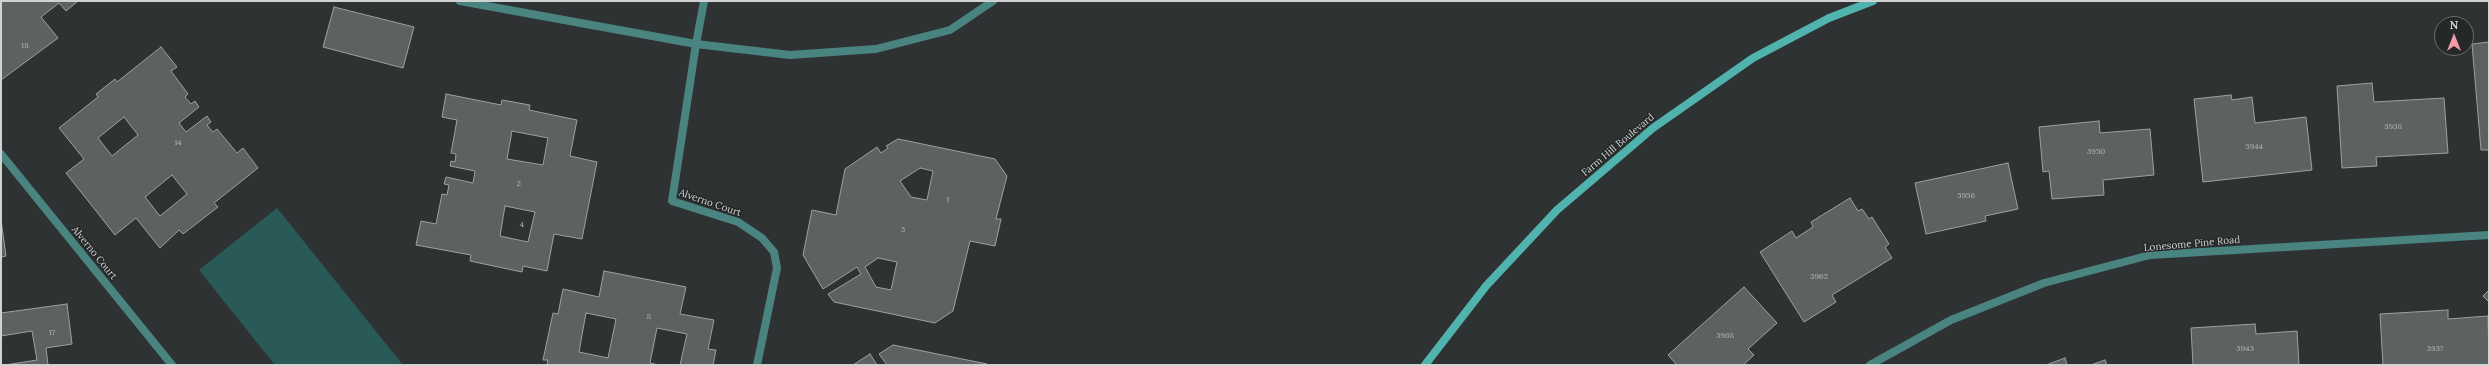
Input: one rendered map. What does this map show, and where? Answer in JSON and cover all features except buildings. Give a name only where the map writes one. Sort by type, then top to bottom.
[{"type":"main road","name":"Farm Hill Boulevard","points":[[1425,365],[1486,286],[1557,210],[1653,128],[1753,58],[1829,18],[1873,1]]},
{"type":"street","points":[[460,1],[696,44],[790,55],[876,49],[950,30],[993,1]]},
{"type":"street","points":[[696,44],[704,1]]},
{"type":"street","name":"Alverno Court","points":[[696,44],[672,201],[738,222],[762,238],[774,252],[777,268],[757,365]]},
{"type":"street","name":"Alverno Court","points":[[1,154],[172,365]]},
{"type":"street","name":"Lonesome Pine Road","points":[[1870,365],[1950,320],[2044,283],[2150,256],[2489,235]]},
{"type":"shaded area","points":[[277,208],[403,365],[275,365],[199,270]]}]
